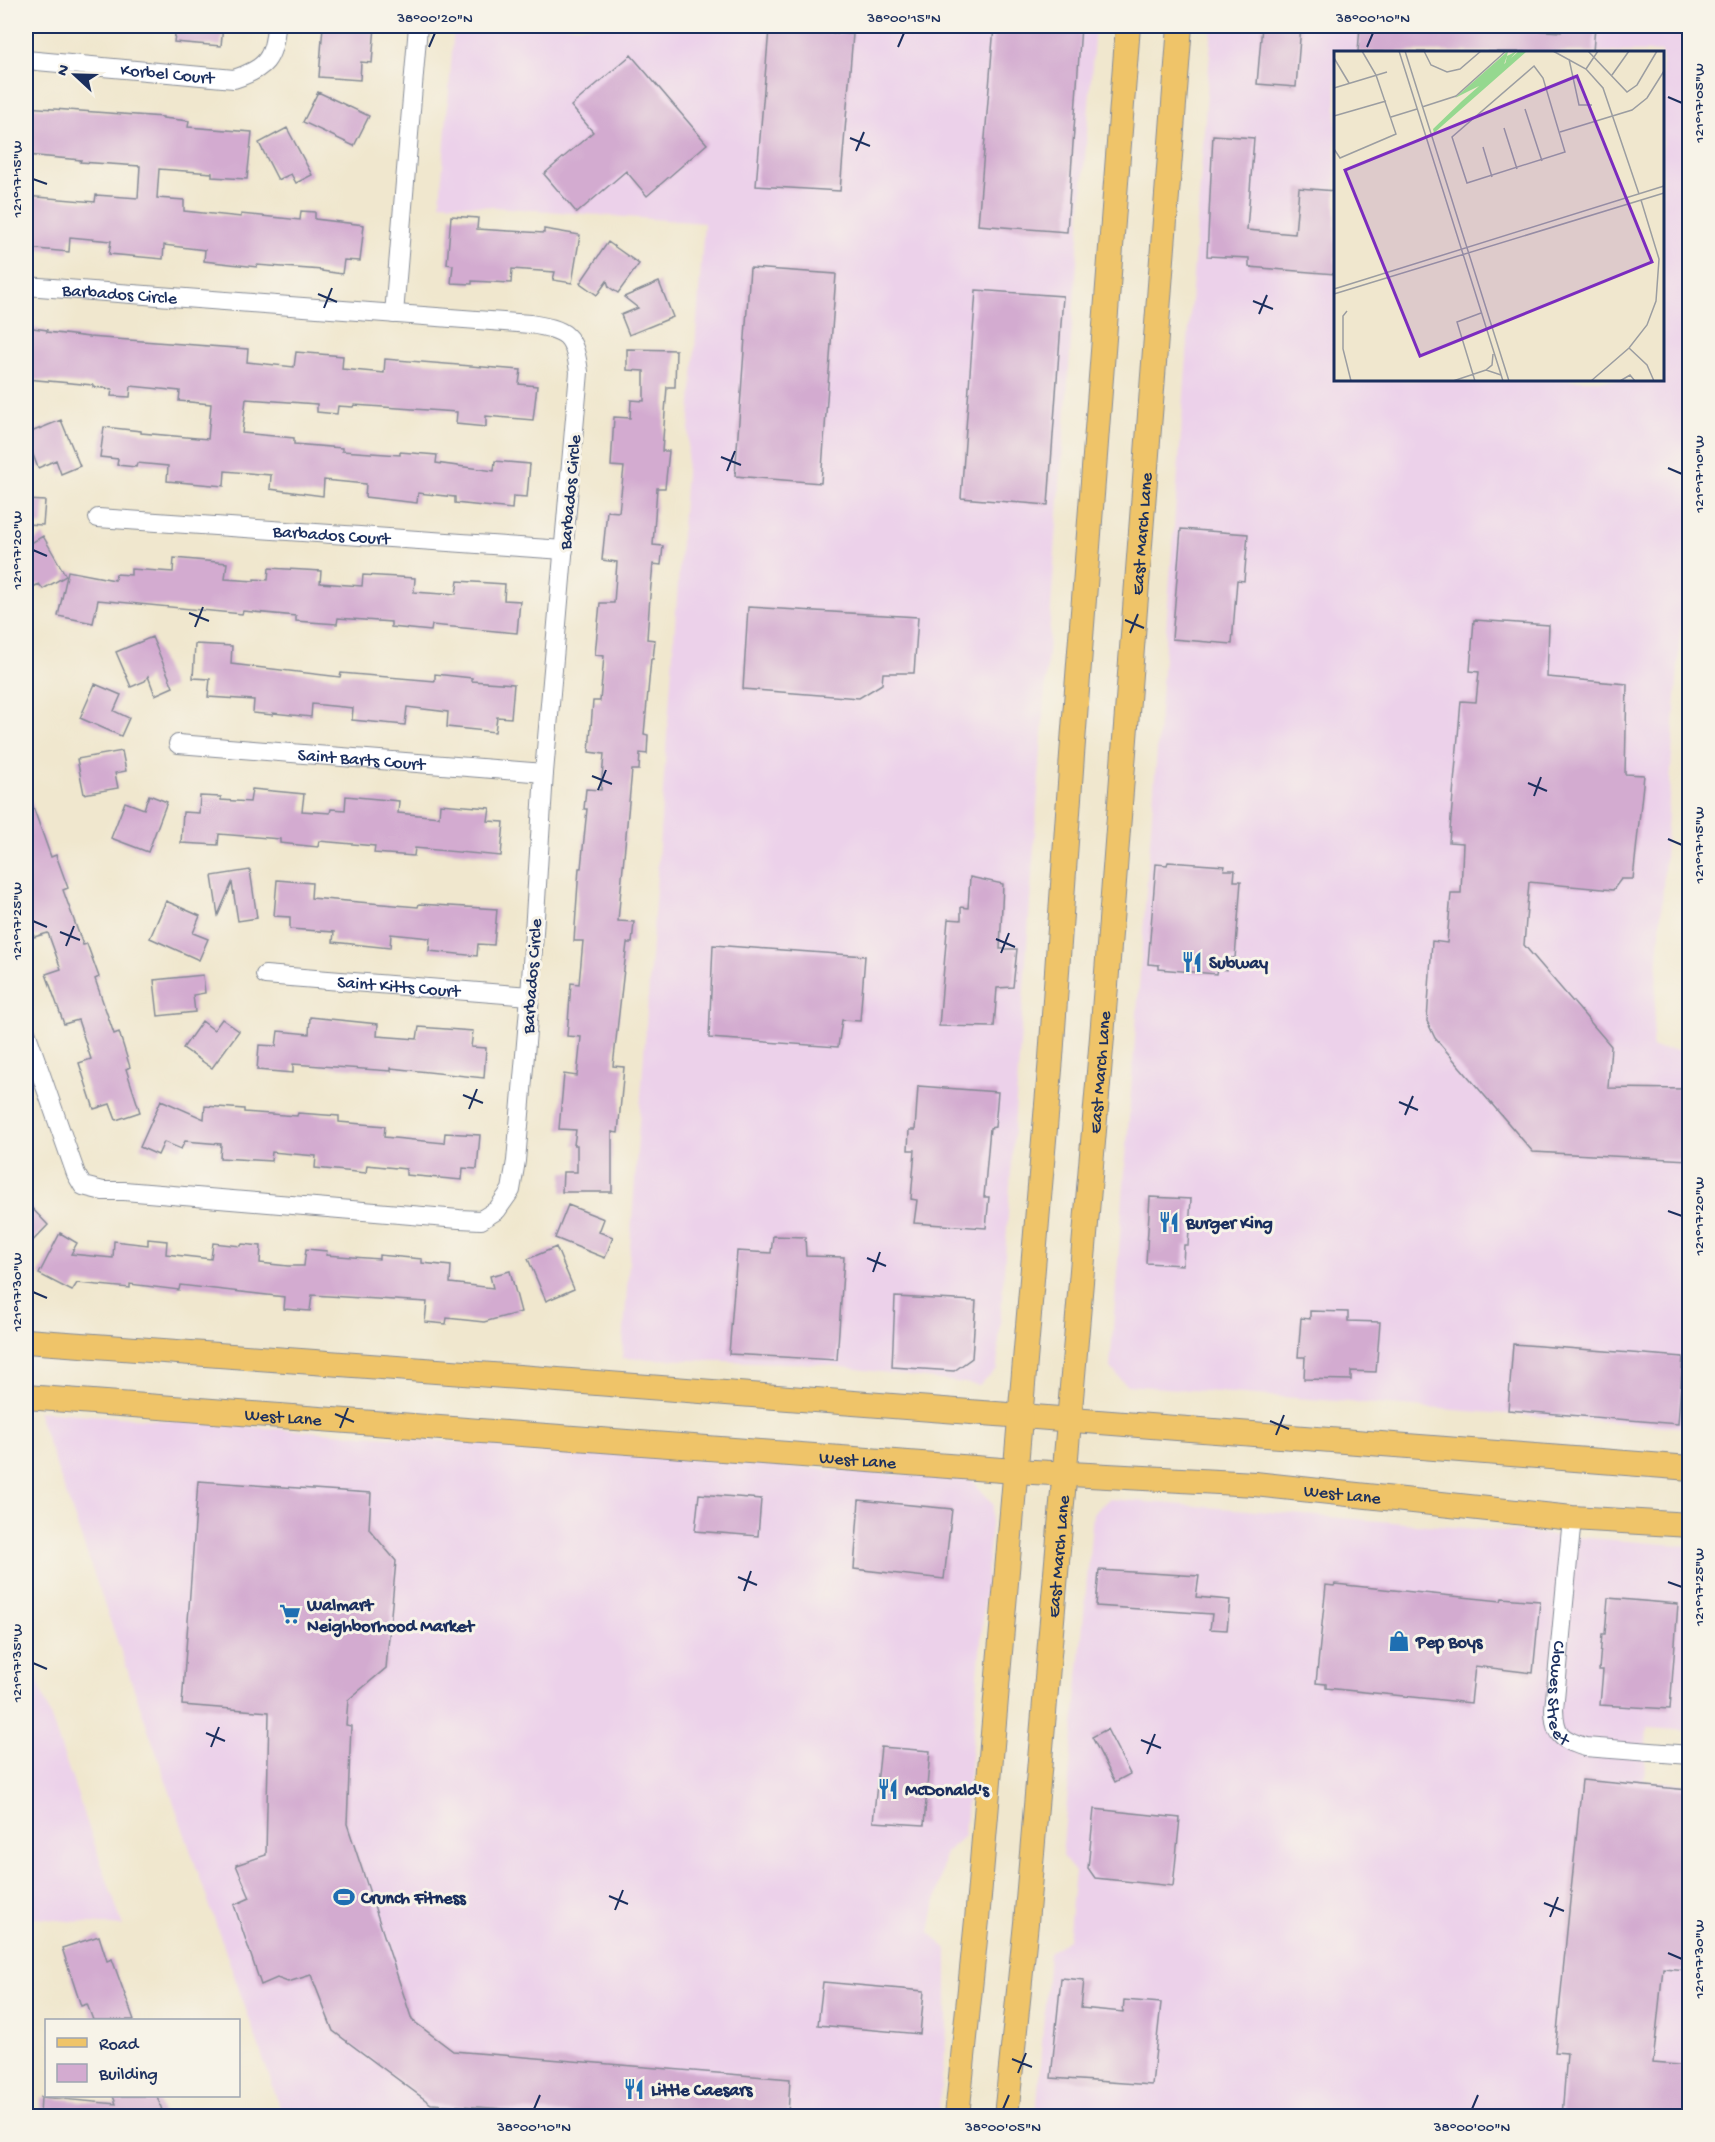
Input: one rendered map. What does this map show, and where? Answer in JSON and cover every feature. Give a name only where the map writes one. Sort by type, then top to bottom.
[{"type":"main road","points":[[957,2116],[1051,1058],[1071,764],[1128,26]]},
{"type":"main road","name":"East March Lane","points":[[1006,2116],[1027,1914],[1102,1037],[1180,26]]},
{"type":"main road","points":[[26,1341],[1689,1468]]},
{"type":"main road","name":"West Lane","points":[[26,1397],[1015,1471],[1255,1484],[1572,1518],[1689,1525]]},
{"type":"street","name":"Korbel Court","points":[[26,60],[234,79],[256,72],[268,59],[275,41],[276,26]]},
{"type":"street","points":[[394,314],[418,26]]},
{"type":"street","name":"Barbados Circle","points":[[26,286],[550,327],[567,335],[576,350],[579,372],[544,773],[530,996],[516,1161],[511,1190],[497,1210],[481,1220],[459,1219],[103,1191],[83,1186],[76,1174],[26,1032]]},
{"type":"street","name":"Barbados Court","points":[[98,518],[564,550]]},
{"type":"street","name":"Saint Barts Court","points":[[178,744],[544,773]]},
{"type":"street","name":"Saint Kitts Court","points":[[265,975],[530,996]]},
{"type":"street","name":"Clowes Street","points":[[1572,1518],[1554,1708],[1555,1726],[1560,1736],[1569,1742],[1585,1747],[1689,1755]]},
{"type":"shaded area","points":[[454,26],[1095,26],[997,1369],[979,1385],[819,1364],[622,1358],[704,223],[440,203]]},
{"type":"shaded area","points":[[1212,26],[1689,26],[1690,623],[1681,623],[1652,1048],[1689,1051],[1689,1428],[1126,1385],[1110,1367]]},
{"type":"shaded area","points":[[37,1411],[972,1480],[993,1504],[964,1836],[945,1853],[930,1932],[947,1950],[947,2031],[938,2116],[283,2116]]},
{"type":"shaded area","points":[[1109,1499],[1689,1546],[1689,1731],[1647,1728],[1644,1780],[1689,1784],[1689,2116],[1036,2116],[1049,1953],[1068,1939],[1075,1872],[1062,1856],[1093,1513]]},
{"type":"shaded area","points":[[26,1646],[64,1756],[123,1926],[26,1917]]},
{"type":"building","points":[[176,26],[223,26],[221,46],[174,42]]},
{"type":"building","points":[[323,26],[375,26],[372,63],[361,62],[360,80],[319,77]]},
{"type":"building","points":[[994,26],[1081,26],[1067,232],[978,225]]},
{"type":"building","points":[[1262,26],[1301,26],[1296,87],[1257,84]]},
{"type":"building","points":[[1360,26],[1471,26],[1561,32],[1561,26],[1595,26],[1593,51],[1358,51]]},
{"type":"building","points":[[769,29],[853,34],[840,191],[756,186]]},
{"type":"building","points":[[631,55],[707,144],[647,196],[626,171],[577,213],[544,174],[593,132],[571,106]]},
{"type":"building","points":[[318,92],[369,116],[354,146],[303,122]]},
{"type":"building","points":[[26,107],[163,117],[189,121],[188,127],[252,132],[247,179],[212,177],[212,173],[159,169],[157,198],[184,200],[184,211],[300,220],[301,211],[315,212],[315,219],[364,225],[360,261],[344,260],[342,274],[322,270],[257,265],[257,267],[204,261],[205,250],[164,245],[163,259],[109,254],[111,241],[70,237],[69,252],[26,248],[26,196],[95,202],[96,195],[138,198],[140,166],[26,155]]},
{"type":"building","points":[[287,128],[312,175],[296,183],[291,174],[278,180],[259,143]]},
{"type":"building","points":[[1213,135],[1254,138],[1247,230],[1295,234],[1299,188],[1334,191],[1334,274],[1249,267],[1249,258],[1207,256]]},
{"type":"building","points":[[451,216],[478,218],[477,229],[544,233],[544,229],[580,235],[572,283],[553,280],[555,272],[512,269],[511,283],[472,281],[472,284],[451,283],[453,265],[447,264]]},
{"type":"building","points":[[608,242],[639,264],[618,293],[609,287],[607,281],[597,295],[580,283]]},
{"type":"building","points":[[750,268],[836,274],[821,483],[735,476]]},
{"type":"building","points":[[659,282],[673,317],[629,335],[621,315],[638,308],[624,297]]},
{"type":"building","points":[[976,290],[1063,296],[1048,505],[961,498]]},
{"type":"building","points":[[26,327],[89,337],[248,349],[247,362],[294,367],[296,352],[343,356],[342,369],[384,373],[385,359],[521,370],[519,384],[537,386],[533,420],[486,416],[486,427],[456,424],[457,412],[354,405],[353,407],[338,406],[337,414],[317,412],[317,404],[246,399],[242,433],[294,438],[294,444],[342,448],[342,451],[437,455],[436,463],[494,471],[495,461],[530,464],[527,497],[513,496],[512,509],[455,503],[455,497],[418,493],[417,503],[365,497],[366,484],[324,480],[323,496],[270,489],[271,475],[225,471],[224,486],[167,481],[168,466],[137,463],[136,467],[117,465],[118,459],[100,457],[104,427],[208,439],[211,404],[179,401],[180,391],[131,386],[130,397],[111,396],[112,389],[93,387],[93,385],[26,379]]},
{"type":"building","points":[[627,349],[676,350],[675,387],[667,387],[662,451],[669,451],[665,488],[657,488],[653,545],[663,546],[661,565],[653,564],[650,596],[647,639],[655,640],[644,734],[648,735],[647,754],[640,753],[639,770],[632,770],[618,921],[634,922],[632,943],[627,943],[613,1066],[624,1067],[618,1133],[612,1132],[612,1192],[562,1192],[563,1172],[577,1172],[577,1145],[574,1145],[576,1130],[559,1129],[564,1074],[577,1076],[581,1037],[567,1036],[571,983],[579,984],[583,941],[574,941],[579,868],[581,868],[587,809],[584,809],[586,789],[601,790],[604,754],[589,752],[593,701],[600,701],[604,656],[595,655],[600,603],[614,603],[617,562],[602,560],[607,511],[619,512],[624,467],[611,466],[614,417],[630,418],[631,400],[644,401],[644,371],[627,370]]},
{"type":"building","points":[[61,420],[80,466],[61,474],[56,460],[38,468],[26,434]]},
{"type":"building","points":[[26,500],[45,501],[43,525],[26,524]]},
{"type":"building","points":[[1181,529],[1248,534],[1244,581],[1237,580],[1232,644],[1172,639]]},
{"type":"building","points":[[43,536],[66,576],[43,589],[39,584],[31,588],[26,579],[26,546]]},
{"type":"building","points":[[174,558],[227,563],[225,579],[268,580],[269,568],[321,571],[320,583],[362,586],[363,575],[415,578],[414,592],[442,594],[456,594],[458,581],[505,584],[504,600],[520,601],[517,633],[432,625],[431,631],[391,627],[391,622],[338,618],[337,624],[296,621],[296,616],[243,611],[242,614],[98,600],[93,623],[58,616],[68,571],[115,580],[116,574],[131,575],[131,569],[173,572]]},
{"type":"building","points":[[748,607],[918,617],[914,673],[883,673],[882,684],[859,698],[743,689]]},
{"type":"building","points":[[1474,620],[1549,625],[1547,677],[1627,684],[1625,774],[1644,775],[1633,879],[1621,879],[1613,890],[1529,882],[1524,945],[1611,1046],[1608,1088],[1689,1089],[1689,1160],[1533,1152],[1435,1038],[1427,1021],[1432,941],[1447,943],[1451,893],[1461,893],[1463,843],[1449,842],[1461,701],[1476,702],[1479,672],[1470,671]]},
{"type":"building","points":[[152,637],[173,687],[155,695],[148,676],[145,681],[131,687],[116,652]]},
{"type":"building","points":[[195,644],[232,646],[231,664],[340,677],[341,673],[435,681],[435,674],[472,678],[472,681],[514,684],[511,718],[497,717],[495,732],[447,727],[448,712],[407,707],[405,725],[352,720],[353,708],[312,704],[311,717],[253,713],[254,700],[208,697],[210,679],[193,678]]},
{"type":"building","points":[[95,684],[121,695],[114,711],[129,718],[121,736],[80,718]]},
{"type":"building","points":[[122,751],[126,771],[115,773],[118,788],[84,794],[77,759]]},
{"type":"building","points":[[252,789],[304,794],[302,811],[330,813],[331,809],[345,810],[346,796],[399,801],[398,813],[439,817],[440,804],[490,808],[488,821],[504,822],[501,856],[415,848],[414,856],[374,853],[375,846],[319,841],[318,847],[280,843],[280,839],[219,834],[218,845],[181,843],[183,812],[199,813],[200,796],[250,802]]},
{"type":"building","points":[[27,790],[51,857],[56,855],[68,888],[63,890],[83,945],[87,944],[99,977],[95,979],[114,1034],[119,1032],[130,1067],[126,1069],[140,1112],[116,1120],[110,1104],[94,1109],[79,1063],[91,1059],[78,1020],[64,1024],[46,974],[61,969],[48,933],[34,937],[26,912]]},
{"type":"building","points":[[149,795],[167,802],[148,852],[111,838],[125,802],[144,809]]},
{"type":"building","points":[[1168,862],[1225,866],[1224,870],[1235,870],[1234,881],[1241,881],[1235,958],[1228,958],[1227,970],[1217,969],[1216,974],[1159,969],[1159,965],[1148,964],[1156,864],[1167,865]]},
{"type":"building","points":[[250,870],[257,918],[238,921],[232,883],[218,915],[212,876]]},
{"type":"building","points":[[970,877],[1003,884],[1000,949],[1017,949],[1013,987],[997,988],[994,1027],[939,1026],[948,919],[961,920],[961,907],[968,908]]},
{"type":"building","points":[[277,880],[312,883],[311,898],[418,907],[419,904],[497,909],[494,945],[478,944],[477,956],[429,951],[430,938],[391,934],[390,948],[333,942],[334,932],[290,929],[290,917],[274,916]]},
{"type":"building","points":[[166,901],[200,916],[193,933],[208,939],[199,960],[150,938]]},
{"type":"building","points":[[713,945],[865,956],[860,1021],[842,1020],[838,1047],[709,1038]]},
{"type":"building","points":[[203,975],[205,993],[193,995],[195,1012],[158,1016],[154,980]]},
{"type":"building","points":[[310,1017],[378,1024],[377,1036],[417,1039],[419,1027],[473,1031],[471,1047],[486,1048],[484,1078],[391,1068],[391,1071],[293,1064],[293,1073],[257,1070],[259,1045],[276,1046],[278,1031],[309,1034]]},
{"type":"building","points":[[222,1019],[239,1031],[212,1068],[183,1048],[202,1021],[214,1030]]},
{"type":"building","points":[[918,1086],[998,1092],[995,1127],[990,1128],[984,1197],[989,1197],[986,1228],[914,1223],[917,1200],[911,1199],[915,1150],[908,1150],[909,1130],[915,1130]]},
{"type":"building","points":[[161,1100],[204,1119],[205,1106],[297,1116],[298,1113],[339,1116],[339,1122],[385,1126],[384,1137],[444,1143],[445,1133],[480,1135],[477,1169],[463,1168],[462,1180],[406,1175],[406,1169],[367,1165],[366,1173],[315,1168],[316,1156],[272,1152],[271,1161],[220,1158],[221,1144],[185,1141],[181,1149],[164,1142],[158,1155],[140,1147]]},
{"type":"building","name":"Burger King","points":[[1150,1197],[1191,1199],[1188,1245],[1184,1245],[1183,1265],[1146,1263]]},
{"type":"building","points":[[26,1202],[48,1225],[26,1248]]},
{"type":"building","points":[[568,1205],[604,1219],[599,1232],[613,1237],[605,1258],[555,1238]]},
{"type":"building","points":[[60,1233],[77,1243],[71,1254],[113,1258],[114,1241],[148,1245],[148,1239],[167,1241],[166,1254],[211,1259],[213,1243],[261,1246],[260,1263],[288,1266],[304,1266],[306,1249],[327,1251],[326,1255],[379,1259],[379,1255],[422,1259],[422,1263],[451,1266],[450,1283],[493,1288],[490,1276],[510,1271],[521,1312],[484,1322],[447,1318],[446,1324],[425,1322],[427,1302],[312,1295],[310,1311],[284,1309],[285,1297],[180,1285],[179,1290],[130,1284],[130,1288],[77,1283],[72,1291],[39,1274]]},
{"type":"building","points":[[773,1236],[805,1237],[806,1256],[844,1257],[837,1360],[729,1354],[737,1251],[771,1253]]},
{"type":"building","points":[[556,1247],[574,1289],[546,1301],[528,1259]]},
{"type":"building","points":[[895,1297],[976,1301],[972,1358],[954,1371],[892,1367]]},
{"type":"building","points":[[1310,1311],[1348,1312],[1348,1321],[1380,1322],[1376,1372],[1351,1371],[1351,1380],[1304,1379],[1305,1357],[1298,1357],[1301,1318],[1310,1319]]},
{"type":"building","points":[[1513,1344],[1683,1357],[1678,1424],[1508,1410]]},
{"type":"building","points":[[198,1481],[371,1493],[369,1529],[396,1561],[386,1668],[348,1700],[346,1725],[351,1726],[347,1824],[412,2020],[453,2051],[790,2079],[788,2116],[609,2116],[431,2104],[333,2031],[311,1975],[288,1982],[277,1978],[261,1985],[234,1905],[250,1898],[236,1865],[266,1855],[269,1712],[182,1705]]},
{"type":"building","points":[[699,1494],[761,1499],[758,1536],[695,1531]]},
{"type":"building","points":[[859,1500],[952,1509],[944,1579],[854,1569]]},
{"type":"building","points":[[1099,1570],[1199,1576],[1196,1597],[1230,1600],[1227,1630],[1210,1629],[1212,1614],[1096,1606]]},
{"type":"building","name":"Pep Boys","points":[[1335,1584],[1501,1601],[1502,1598],[1540,1601],[1533,1673],[1475,1666],[1471,1703],[1326,1688],[1326,1684],[1316,1683],[1326,1585],[1334,1586]]},
{"type":"building","points":[[1608,1598],[1678,1604],[1670,1709],[1600,1705],[1603,1670],[1599,1670]]},
{"type":"building","points":[[1107,1729],[1130,1774],[1115,1782],[1092,1737]]},
{"type":"building","points":[[881,1747],[930,1751],[924,1825],[873,1822]]},
{"type":"building","points":[[1582,1780],[1689,1790],[1689,1964],[1687,1963],[1686,1970],[1663,1968],[1653,2063],[1689,2066],[1689,2116],[1562,2116],[1567,2053],[1555,2052]]},
{"type":"building","points":[[1094,1809],[1180,1818],[1173,1886],[1095,1878],[1088,1868]]},
{"type":"building","points":[[99,1936],[107,1961],[112,1959],[134,2019],[93,2019],[87,2004],[81,2006],[62,1948]]},
{"type":"building","points":[[1061,1978],[1084,1980],[1081,2008],[1123,2012],[1124,2000],[1161,2003],[1152,2085],[1051,2078]]},
{"type":"building","points":[[823,1982],[924,1991],[920,2034],[818,2025]]},
{"type":"building","points":[[41,2097],[116,2104],[113,2097],[157,2097],[164,2116],[40,2116]]},
{"type":"place","name":"Subway","points":[[1192,962]]},
{"type":"place","name":"Burger King","points":[[1169,1222]]},
{"type":"place","name":"Walmart Neighborhood Market","points":[[290,1614]]},
{"type":"place","name":"Pep Boys","points":[[1399,1641]]},
{"type":"place","name":"McDonald's","points":[[888,1789]]},
{"type":"place","name":"Crunch Fitness","points":[[344,1897]]},
{"type":"place","name":"Little Caesars","points":[[634,2089]]}]
